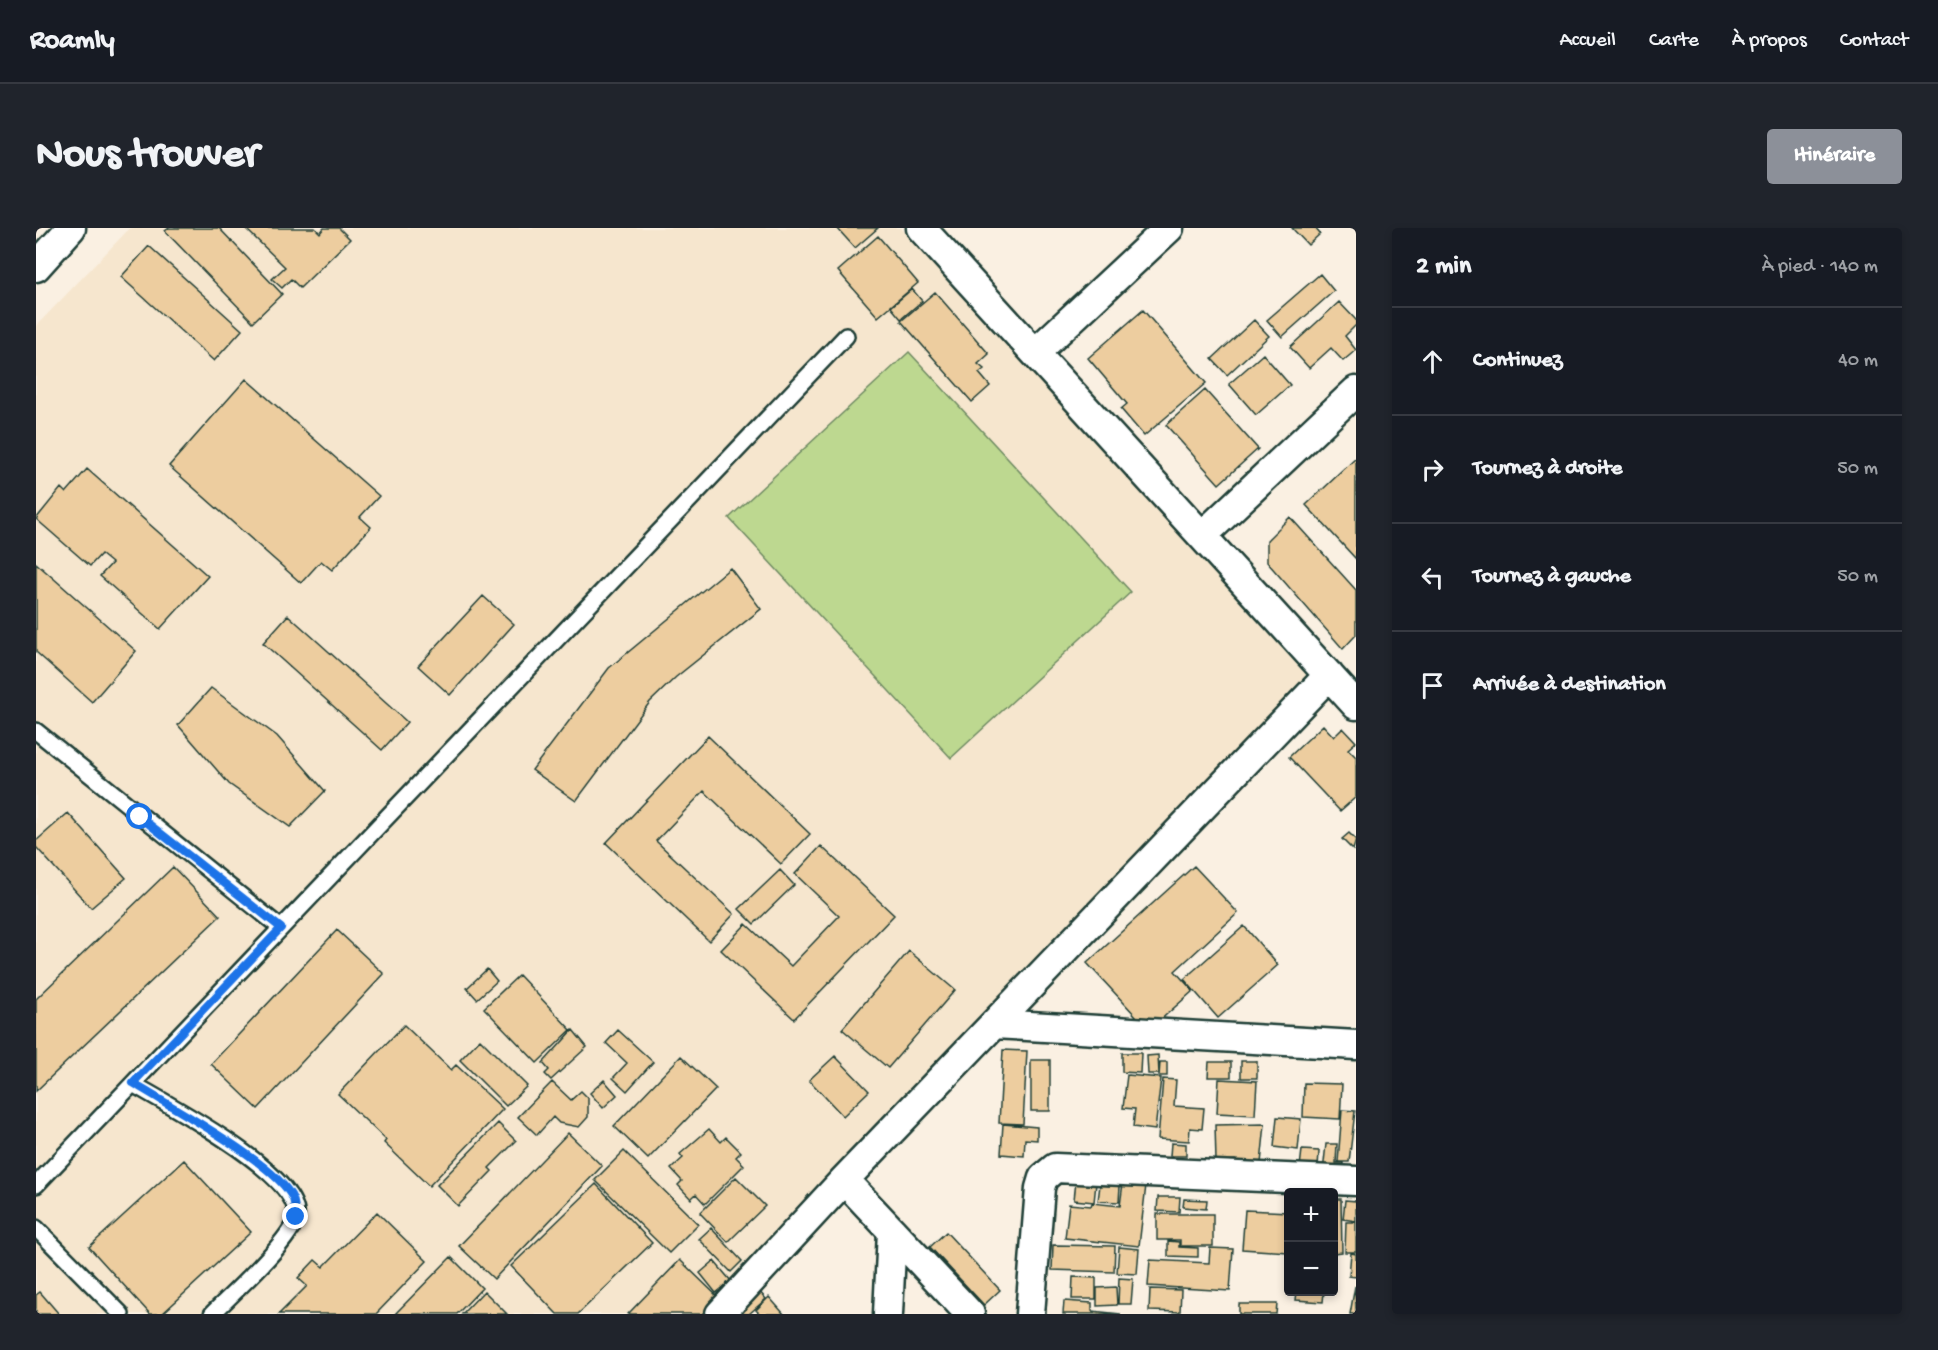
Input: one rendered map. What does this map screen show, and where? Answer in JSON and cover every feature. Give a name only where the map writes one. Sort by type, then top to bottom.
[{"type":"street","points":[[36,267],[71,228]]},
{"type":"street","points":[[921,228],[1356,705]]},
{"type":"street","points":[[1035,353],[1169,228]]},
{"type":"street","points":[[1202,536],[1356,391]]},
{"type":"street","points":[[720,1314],[844,1180],[1329,675]]},
{"type":"street","points":[[994,1024],[1356,1045]]},
{"type":"street","points":[[1030,1314],[1040,1188],[1042,1178],[1055,1168],[1356,1181]]},
{"type":"street","points":[[844,1180],[970,1314]]},
{"type":"street","points":[[888,1314],[892,1232]]},
{"type":"lane","points":[[36,1185],[846,336]]},
{"type":"lane","points":[[36,731],[281,928]]},
{"type":"lane","points":[[133,1083],[251,1157],[275,1176],[293,1199],[296,1217],[287,1237],[212,1314]]},
{"type":"lane","points":[[36,1228],[121,1314]]},
{"type":"shaded area","points":[[130,228],[901,228],[1309,678],[712,1314],[36,1314],[36,326]]},
{"type":"green space","points":[[909,352],[1131,592],[951,758],[729,518]]},
{"type":"building","points":[[169,228],[219,228],[282,294],[253,322],[165,231]]},
{"type":"building","points":[[245,228],[315,228],[320,233],[324,228],[339,228],[350,239],[300,288],[291,279],[282,288],[272,279],[285,267]]},
{"type":"building","points":[[837,228],[878,228],[855,248]]},
{"type":"building","points":[[1292,228],[1315,228],[1320,234],[1308,245]]},
{"type":"building","points":[[878,236],[918,283],[878,317],[838,271]]},
{"type":"building","points":[[149,246],[242,330],[214,361],[121,277]]},
{"type":"building","points":[[1320,274],[1334,291],[1282,337],[1267,320]]},
{"type":"building","points":[[912,289],[922,301],[901,319],[891,307]]},
{"type":"building","points":[[935,292],[989,354],[978,364],[984,369],[979,373],[990,386],[972,402],[901,321]]},
{"type":"building","points":[[1339,302],[1356,320],[1356,325],[1345,336],[1356,350],[1343,361],[1331,348],[1309,368],[1290,347]]},
{"type":"building","points":[[1143,310],[1206,383],[1144,436],[1121,409],[1127,404],[1088,358]]},
{"type":"building","points":[[1254,320],[1269,336],[1227,375],[1212,359]]},
{"type":"building","points":[[1263,354],[1290,385],[1256,415],[1229,384]]},
{"type":"building","points":[[246,379],[379,496],[360,517],[371,527],[332,570],[321,561],[301,583],[169,466]]},
{"type":"building","points":[[1205,390],[1258,449],[1219,484],[1166,425]]},
{"type":"building","points":[[1356,458],[1356,559],[1306,505]]},
{"type":"building","points":[[87,469],[208,576],[160,629],[100,576],[112,563],[101,554],[90,566],[36,519],[61,488],[66,493]]},
{"type":"building","points":[[1290,517],[1356,590],[1356,635],[1343,649],[1267,562],[1267,540]]},
{"type":"building","points":[[36,563],[136,651],[92,702],[36,652]]},
{"type":"building","points":[[730,568],[761,609],[676,677],[650,702],[576,801],[532,770],[609,668]]},
{"type":"building","points":[[483,596],[514,624],[450,695],[418,666]]},
{"type":"building","points":[[288,615],[407,722],[382,750],[263,643]]},
{"type":"building","points":[[211,688],[277,736],[325,791],[290,827],[229,784],[178,725]]},
{"type":"building","points":[[1323,725],[1334,737],[1343,728],[1356,742],[1348,749],[1356,757],[1356,797],[1340,811],[1289,757]]},
{"type":"building","points":[[708,736],[810,834],[781,864],[704,791],[656,841],[734,914],[709,941],[606,843]]},
{"type":"building","points":[[68,813],[126,878],[91,908],[36,847],[36,841]]},
{"type":"building","points":[[1349,833],[1356,840],[1353,850],[1342,839]]},
{"type":"building","points":[[821,846],[894,915],[794,1019],[721,950],[746,924],[791,966],[839,916],[795,874]]},
{"type":"building","points":[[1194,866],[1238,913],[1175,971],[1193,991],[1149,1030],[1087,963]]},
{"type":"building","points":[[173,867],[220,916],[36,1091],[36,999]]},
{"type":"building","points":[[780,870],[794,885],[754,924],[739,909]]},
{"type":"building","points":[[1244,926],[1278,965],[1218,1018],[1184,979]]},
{"type":"building","points":[[337,930],[384,974],[258,1109],[211,1064]]},
{"type":"building","points":[[909,951],[955,990],[888,1068],[842,1029]]},
{"type":"building","points":[[487,969],[497,981],[477,999],[467,988]]},
{"type":"building","points":[[519,975],[571,1030],[537,1063],[484,1008]]},
{"type":"building","points":[[404,1025],[451,1070],[456,1065],[503,1109],[429,1186],[338,1094]]},
{"type":"building","points":[[573,1030],[587,1047],[551,1080],[545,1074],[549,1070],[543,1063]]},
{"type":"building","points":[[618,1030],[653,1062],[627,1091],[613,1078],[627,1063],[606,1043]]},
{"type":"building","points":[[480,1039],[527,1086],[506,1106],[460,1060]]},
{"type":"building","points":[[1003,1050],[1027,1051],[1023,1124],[999,1123]]},
{"type":"building","points":[[1122,1053],[1141,1053],[1140,1073],[1122,1072]]},
{"type":"building","points":[[1158,1055],[1159,1074],[1148,1074],[1147,1056]]},
{"type":"building","points":[[681,1056],[716,1089],[648,1159],[614,1126]]},
{"type":"building","points":[[835,1056],[869,1091],[843,1116],[809,1080]]},
{"type":"building","points":[[1031,1060],[1050,1060],[1050,1111],[1031,1111]]},
{"type":"building","points":[[1241,1061],[1257,1061],[1257,1078],[1241,1078]]},
{"type":"building","points":[[1160,1062],[1167,1062],[1167,1076],[1159,1076]]},
{"type":"building","points":[[1209,1062],[1231,1062],[1231,1077],[1208,1077]]},
{"type":"building","points":[[1127,1075],[1161,1078],[1155,1130],[1133,1127],[1135,1109],[1123,1108]]},
{"type":"building","points":[[1163,1079],[1176,1080],[1174,1106],[1204,1108],[1202,1129],[1190,1128],[1189,1141],[1158,1139]]},
{"type":"building","points":[[1219,1079],[1257,1081],[1255,1115],[1217,1113]]},
{"type":"building","points":[[604,1080],[617,1095],[603,1108],[590,1093]]},
{"type":"building","points":[[552,1082],[571,1100],[581,1091],[588,1098],[588,1117],[579,1127],[559,1123],[553,1117],[537,1135],[518,1117]]},
{"type":"building","points":[[1304,1083],[1342,1084],[1340,1119],[1303,1117]]},
{"type":"building","points":[[1342,1110],[1355,1111],[1349,1162],[1338,1162]]},
{"type":"building","points":[[1277,1117],[1301,1119],[1298,1150],[1274,1147]]},
{"type":"building","points":[[498,1123],[516,1141],[489,1168],[492,1171],[458,1206],[437,1185]]},
{"type":"building","points":[[1003,1124],[1037,1127],[1037,1140],[1025,1139],[1024,1156],[1001,1154]]},
{"type":"building","points":[[1265,1124],[1260,1173],[1233,1174],[1235,1160],[1216,1161],[1215,1125]]},
{"type":"building","points":[[709,1129],[721,1142],[726,1137],[741,1152],[736,1157],[744,1165],[705,1204],[696,1194],[691,1199],[678,1185],[682,1181],[671,1169],[683,1158],[680,1154]]},
{"type":"building","points":[[568,1133],[602,1166],[494,1279],[459,1246]]},
{"type":"building","points":[[1171,1143],[1186,1144],[1186,1156],[1170,1156]]},
{"type":"building","points":[[1326,1144],[1337,1144],[1336,1163],[1343,1163],[1342,1173],[1323,1172]]},
{"type":"building","points":[[1302,1150],[1319,1151],[1318,1168],[1300,1167]]},
{"type":"building","points":[[624,1151],[698,1224],[669,1253],[595,1180]]},
{"type":"building","points":[[184,1160],[251,1232],[162,1314],[150,1314],[89,1247]]},
{"type":"building","points":[[736,1177],[765,1206],[728,1242],[700,1213]]},
{"type":"building","points":[[1076,1181],[1096,1183],[1094,1202],[1074,1200]]},
{"type":"building","points":[[1123,1183],[1146,1185],[1139,1246],[1065,1238],[1069,1204],[1091,1206],[1092,1203],[1120,1206]]},
{"type":"building","points":[[596,1184],[652,1243],[578,1314],[557,1314],[511,1266]]},
{"type":"building","points":[[1100,1185],[1120,1186],[1119,1202],[1098,1201]]},
{"type":"building","points":[[1158,1197],[1180,1197],[1179,1212],[1157,1211]]},
{"type":"building","points":[[1184,1199],[1207,1200],[1206,1209],[1183,1207]]},
{"type":"building","points":[[1338,1199],[1341,1199],[1342,1252],[1338,1252]]},
{"type":"building","points":[[1345,1200],[1356,1201],[1356,1221],[1343,1219]]},
{"type":"building","points":[[1245,1210],[1284,1212],[1284,1252],[1242,1249]]},
{"type":"building","points":[[377,1212],[427,1261],[376,1314],[279,1314],[307,1286],[298,1278],[315,1260],[323,1267]]},
{"type":"building","points":[[1157,1214],[1213,1214],[1213,1246],[1180,1246],[1180,1240],[1157,1240]]},
{"type":"building","points":[[1346,1222],[1356,1222],[1356,1252],[1345,1252]]},
{"type":"building","points":[[711,1228],[742,1261],[731,1272],[699,1239]]},
{"type":"building","points":[[946,1232],[1000,1290],[984,1305],[930,1247]]},
{"type":"building","points":[[1168,1241],[1179,1242],[1179,1247],[1198,1248],[1198,1257],[1168,1256]]},
{"type":"building","points":[[1053,1245],[1115,1246],[1114,1272],[1052,1270]]},
{"type":"building","points":[[1119,1247],[1139,1249],[1137,1274],[1117,1273]]},
{"type":"building","points":[[1210,1248],[1233,1249],[1230,1291],[1148,1286],[1150,1260],[1209,1263]]},
{"type":"building","points":[[1351,1253],[1356,1254],[1356,1277],[1349,1276]]},
{"type":"building","points":[[451,1257],[482,1288],[457,1314],[395,1314]]},
{"type":"building","points":[[680,1260],[718,1297],[702,1314],[628,1314]]},
{"type":"building","points":[[714,1261],[731,1281],[716,1293],[700,1273]]},
{"type":"building","points":[[1073,1277],[1096,1278],[1096,1299],[1072,1299]]},
{"type":"building","points":[[1119,1278],[1133,1279],[1131,1304],[1118,1304]]},
{"type":"building","points":[[1355,1286],[1356,1314],[1350,1314]]},
{"type":"building","points":[[1116,1287],[1117,1305],[1097,1306],[1097,1288]]},
{"type":"building","points":[[1150,1289],[1181,1290],[1180,1312],[1149,1311]]},
{"type":"building","points":[[758,1290],[766,1299],[749,1314],[731,1314]]},
{"type":"building","points":[[484,1291],[507,1314],[462,1314]]},
{"type":"building","points":[[40,1292],[59,1314],[36,1314],[36,1295]]},
{"type":"building","points":[[1296,1296],[1324,1296],[1323,1302],[1296,1300]]},
{"type":"building","points":[[769,1297],[784,1314],[760,1314],[756,1310]]},
{"type":"building","points":[[1064,1301],[1092,1303],[1092,1311],[1121,1314],[1063,1314]]},
{"type":"building","points":[[1239,1304],[1277,1304],[1276,1314],[1239,1314]]},
{"type":"route","points":[[140,817],[281,928],[133,1083],[251,1157],[275,1176],[293,1199],[296,1217]]}]
